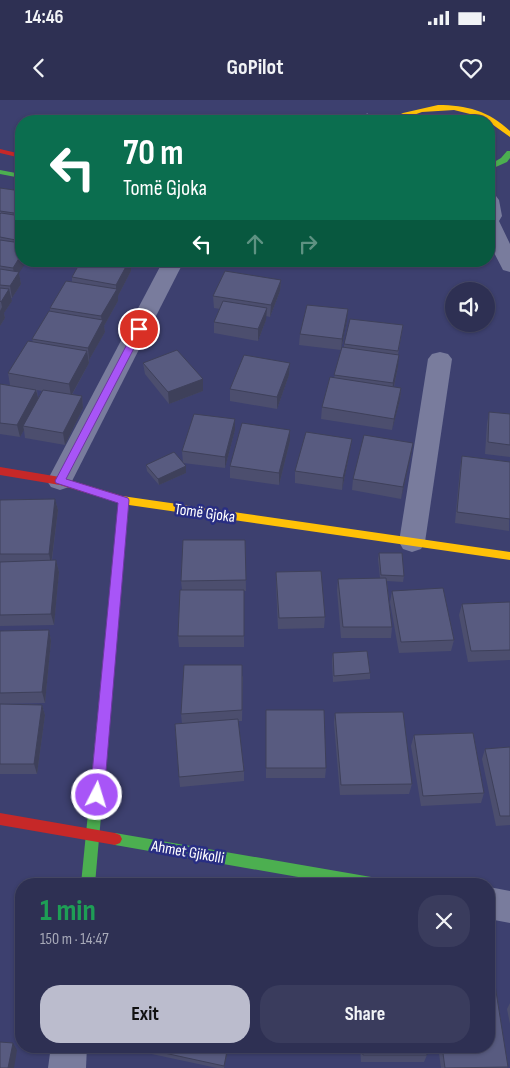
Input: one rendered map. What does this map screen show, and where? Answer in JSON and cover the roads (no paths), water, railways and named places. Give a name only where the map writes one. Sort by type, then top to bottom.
[{"type":"street","points":[[400,115],[405,112],[443,106],[471,110],[498,110]]},
{"type":"street","points":[[471,110],[484,115]]},
{"type":"street","points":[[495,120],[510,135]]},
{"type":"street","points":[[0,151],[15,155]]},
{"type":"street","points":[[495,165],[504,160],[510,153]]},
{"type":"street","points":[[0,172],[15,175]]},
{"type":"street","points":[[495,234],[510,266]]},
{"type":"street","points":[[60,481],[171,267]]},
{"type":"street","points":[[412,542],[440,358]]},
{"type":"street","name":"Tomë Gjoka","points":[[0,471],[60,481],[124,500],[510,556]]},
{"type":"street","points":[[89,878],[124,500]]},
{"type":"street","name":"Ahmet Gjikolli","points":[[0,819],[343,878]]},
{"type":"street","points":[[495,904],[510,907]]},
{"type":"street","points":[[67,1068],[68,1053]]}]
